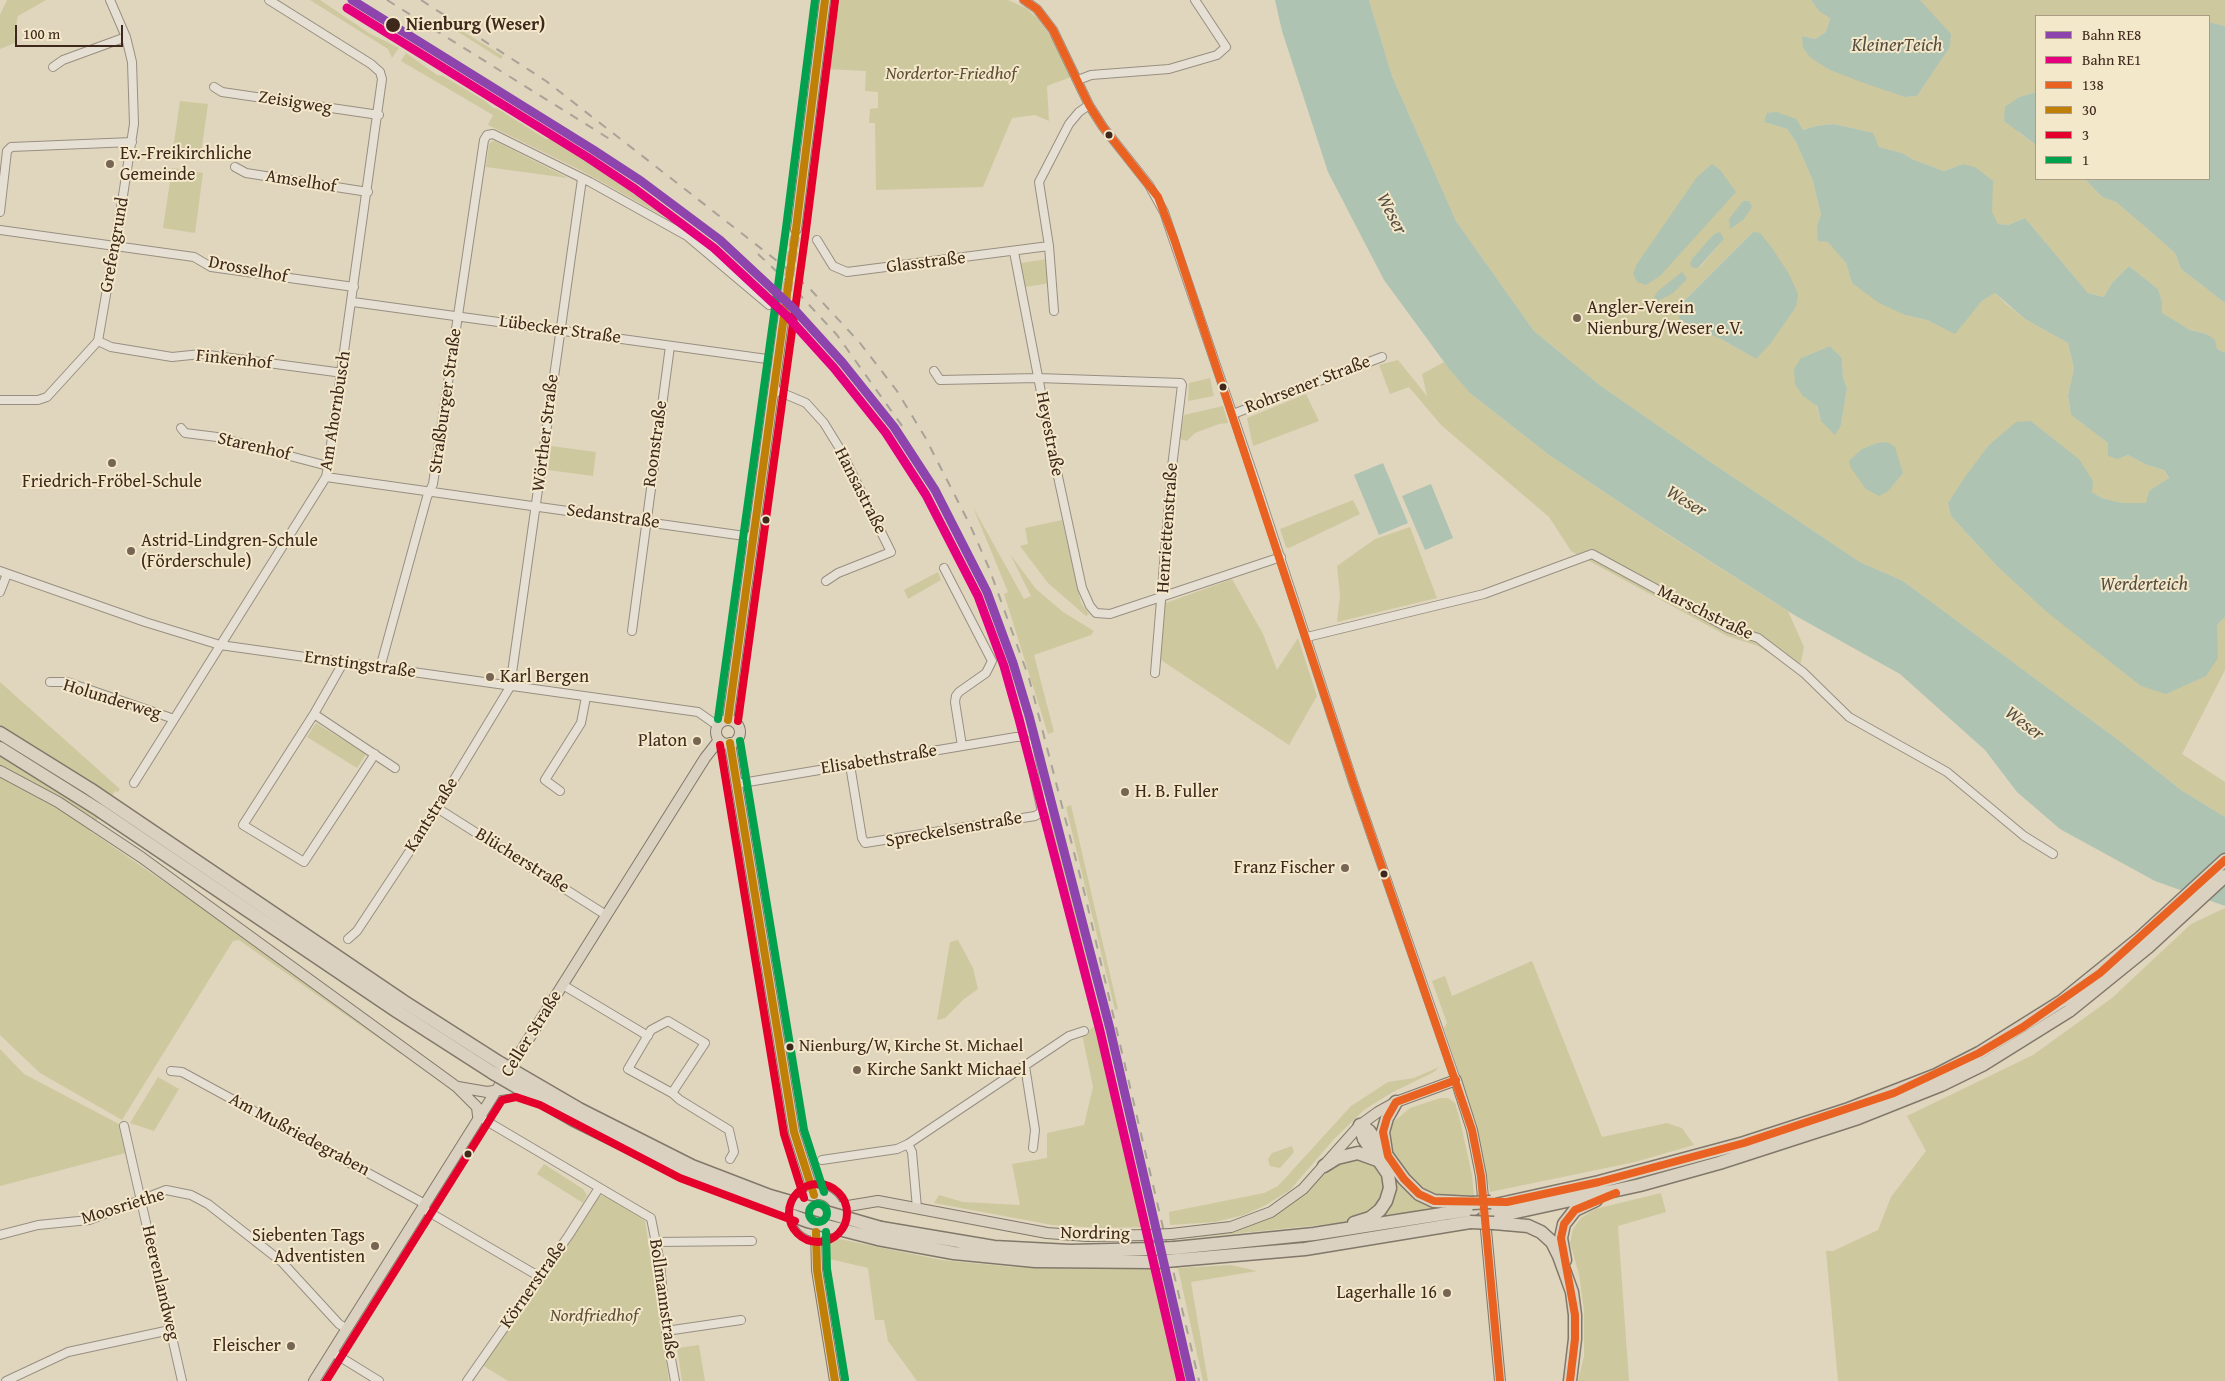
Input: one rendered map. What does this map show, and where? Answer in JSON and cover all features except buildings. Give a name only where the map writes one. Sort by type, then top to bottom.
[{"type":"highway","points":[[0,733],[90,789],[403,1001],[496,1068]]},
{"type":"highway","points":[[0,748],[92,806],[398,1012],[496,1068],[692,1166],[880,1234],[954,1254],[1073,1263],[1153,1255],[1305,1249],[1470,1222],[1493,1212],[1507,1202],[1640,1185],[1719,1163],[1858,1118],[1932,1089],[1984,1064],[2029,1038],[2106,983],[2225,876]]},
{"type":"highway","points":[[1493,1212],[1601,1191],[1894,1093],[1979,1053],[2023,1027],[2100,973],[2225,860]]},
{"type":"highway","points":[[1314,1234],[1363,1221],[1380,1210],[1390,1188],[1384,1159],[1383,1132],[1396,1102]]},
{"type":"highway","points":[[1360,1125],[1364,1139],[1419,1194],[1434,1201],[1473,1206],[1493,1212],[1541,1232],[1552,1242],[1566,1272],[1572,1292],[1576,1339],[1570,1381]]},
{"type":"highway","points":[[1324,1166],[1338,1158],[1358,1153],[1384,1159]]},
{"type":"highway","points":[[1566,1272],[1561,1238],[1564,1224],[1574,1210],[1601,1191]]},
{"type":"highway","points":[[1176,1254],[1314,1234],[1473,1206]]},
{"type":"main road","points":[[796,229],[825,0]]},
{"type":"main road","points":[[728,720],[785,306]]},
{"type":"main road","points":[[728,720],[738,725],[740,732],[736,740],[730,743],[719,740],[716,733],[718,726],[728,720]]},
{"type":"main road","name":"Celler Straße","points":[[314,1381],[478,1116],[563,985],[704,758],[719,740]]},
{"type":"main road","points":[[730,743],[794,1132],[814,1195]]},
{"type":"main road","points":[[0,771],[58,802],[133,851],[457,1087],[477,1107],[478,1116]]},
{"type":"main road","points":[[1456,1080],[1472,1130],[1480,1176],[1500,1381]]},
{"type":"main road","name":"Nordring","points":[[836,1208],[878,1201],[1046,1233],[1097,1236],[1171,1234],[1216,1230],[1258,1218],[1295,1196],[1360,1125],[1396,1102],[1456,1080]]},
{"type":"main road","points":[[457,1087],[476,1092],[517,1087],[536,1093],[685,1169],[799,1212]]},
{"type":"main road","points":[[819,1194],[830,1199],[836,1208],[836,1220],[833,1225],[822,1232],[816,1232],[805,1227],[799,1212],[804,1200],[819,1194]]},
{"type":"main road","points":[[816,1232],[817,1270],[835,1381]]},
{"type":"street","name":"Grefengrund","points":[[98,341],[132,142],[134,79],[126,37],[110,0]]},
{"type":"street","name":"Am Ahornbusch","points":[[134,783],[326,477],[328,466],[353,302],[382,76],[371,64],[269,0]]},
{"type":"street","points":[[1024,0],[1037,10],[1053,30],[1089,105],[1103,127],[1158,197],[1281,557],[1354,784],[1456,1080]]},
{"type":"street","points":[[1078,80],[1091,75],[1169,69],[1217,55],[1226,48],[1195,0]]},
{"type":"street","points":[[53,67],[63,60],[126,37]]},
{"type":"street","name":"Zeisigweg","points":[[214,87],[222,92],[378,115]]},
{"type":"street","points":[[1054,311],[1050,246],[1040,180],[1069,124],[1079,112],[1089,105]]},
{"type":"street","name":"Straßburger Straße","points":[[380,668],[433,484],[484,140],[487,135],[494,134],[582,178]]},
{"type":"street","points":[[0,212],[6,151],[11,147],[132,142]]},
{"type":"street","name":"Amselhof","points":[[235,168],[246,173],[368,192]]},
{"type":"street","points":[[582,178],[687,236],[769,305]]},
{"type":"street","name":"Wörther Straße","points":[[510,687],[582,178]]},
{"type":"street","name":"Drosselhof","points":[[0,230],[194,257],[211,267],[354,288]]},
{"type":"street","name":"Glasstraße","points":[[818,240],[833,266],[848,272],[1050,246]]},
{"type":"street","name":"Heyestraße","points":[[1014,252],[1082,588],[1090,606],[1096,613],[1110,614],[1163,596]]},
{"type":"street","name":"Lübecker Straße","points":[[353,302],[767,359]]},
{"type":"street","points":[[0,400],[38,400],[47,397],[98,341]]},
{"type":"street","name":"Finkenhof","points":[[98,341],[111,347],[172,357],[210,355],[342,373]]},
{"type":"street","name":"Roonstraße","points":[[632,631],[645,522],[670,346]]},
{"type":"street","name":"Rohrsener Straße","points":[[1233,414],[1382,357]]},
{"type":"street","points":[[934,371],[940,380],[1038,378]]},
{"type":"street","name":"Henriettenstraße","points":[[1038,378],[1180,383],[1182,388],[1172,467],[1163,596],[1155,673]]},
{"type":"street","name":"Hansastraße","points":[[774,389],[806,403],[824,423],[840,449],[891,552],[838,573],[826,581]]},
{"type":"street","name":"Starenhof","points":[[181,428],[185,433],[217,437],[328,466]]},
{"type":"street","name":"Sedanstraße","points":[[326,477],[752,537]]},
{"type":"street","name":"Marschstraße","points":[[1307,637],[1484,594],[1592,554],[1716,622],[1758,638],[1804,672],[1849,717],[1947,772],[2024,836],[2053,854]]},
{"type":"street","points":[[1163,596],[1281,557]]},
{"type":"street","points":[[944,568],[992,661],[986,673],[956,696],[955,702],[962,746]]},
{"type":"street","name":"Ernstingstraße","points":[[0,592],[4,572],[145,622],[220,645],[698,712],[718,726]]},
{"type":"street","points":[[343,663],[314,714],[243,825],[304,862],[375,754]]},
{"type":"street","name":"Holunderweg","points":[[50,682],[67,682],[174,719]]},
{"type":"street","name":"Kantstraße","points":[[348,939],[358,931],[437,808],[510,687]]},
{"type":"street","points":[[560,791],[545,780],[581,723],[586,697]]},
{"type":"street","points":[[314,714],[394,768]]},
{"type":"street","name":"Elisabethstraße","points":[[736,784],[1023,737],[1026,742],[1042,812]]},
{"type":"street","name":"Spreckelsenstraße","points":[[850,765],[862,838],[865,843],[1026,818],[1042,812]]},
{"type":"street","name":"Blücherstraße","points":[[437,808],[606,915]]},
{"type":"street","points":[[563,985],[648,1036]]},
{"type":"street","points":[[672,1093],[705,1043],[668,1021],[652,1030],[628,1069],[672,1093],[680,1100],[729,1130],[734,1152],[730,1160]]},
{"type":"street","points":[[822,1160],[897,1149],[908,1144],[1069,1036],[1084,1031]]},
{"type":"street","points":[[1025,1066],[1035,1130],[1033,1148]]},
{"type":"street","name":"Am Mußriedegraben","points":[[171,1071],[182,1072],[424,1206],[540,1277]]},
{"type":"street","points":[[478,1116],[599,1188]]},
{"type":"street","name":"Heerenlandweg","points":[[124,1126],[182,1381]]},
{"type":"street","points":[[908,1144],[912,1152],[918,1198],[917,1208]]},
{"type":"street","name":"Bollmannstraße","points":[[599,1188],[650,1218],[656,1242],[666,1331],[675,1381]]},
{"type":"street","name":"Körnerstraße","points":[[467,1381],[540,1277],[599,1188]]},
{"type":"street","name":"Moosriethe","points":[[0,1235],[38,1225],[89,1220],[166,1190],[191,1195],[208,1204],[282,1262],[339,1324],[346,1329]]},
{"type":"street","points":[[656,1242],[752,1241]]},
{"type":"street","points":[[666,1331],[741,1320]]},
{"type":"street","points":[[6,1381],[68,1352],[170,1330]]},
{"type":"street","points":[[332,1352],[379,1381]]},
{"type":"street","points":[[23,1372],[26,1381]]},
{"type":"green space","points":[[7,0],[46,0],[18,16],[14,34],[17,42],[0,49],[0,15]]},
{"type":"green space","points":[[310,0],[320,0],[369,33],[399,48],[392,58],[388,49]]},
{"type":"green space","name":"Nordertor-Friedhof","points":[[840,0],[1008,0],[1026,8],[1038,19],[1053,40],[1071,77],[1047,86],[1049,121],[1035,115],[1012,118],[983,187],[876,190],[875,123],[869,123],[870,109],[878,108],[878,92],[865,91],[866,71],[827,69]]},
{"type":"green space","points":[[1369,0],[1811,0],[1819,11],[1830,17],[1826,32],[1815,39],[1802,36],[1830,70],[1905,97],[1917,96],[1950,47],[1942,25],[1920,0],[2225,0],[2225,26],[2210,22],[2210,15],[2035,15],[2035,92],[2019,97],[2018,132],[2035,144],[2035,180],[2086,180],[2102,197],[2116,202],[2175,253],[2181,269],[2225,303],[2225,353],[2217,349],[2208,334],[2190,330],[2161,313],[2162,302],[2158,289],[2129,266],[2112,283],[2104,297],[2088,293],[2025,218],[2008,225],[1998,224],[1963,164],[1944,171],[1914,160],[1902,153],[1879,147],[1872,133],[1834,124],[1803,130],[1764,122],[1787,129],[1796,142],[1813,181],[1821,215],[1817,225],[1846,263],[1852,283],[1905,315],[1927,320],[1954,333],[1982,301],[1995,293],[2025,319],[2068,343],[2074,369],[2068,395],[2071,415],[2108,443],[2118,459],[2128,455],[2147,465],[2164,470],[2169,479],[2149,491],[2147,503],[2122,503],[2102,498],[2092,492],[2079,459],[2031,421],[1988,446],[1948,503],[1951,516],[1996,565],[2217,625],[2225,617],[2225,670],[2182,754],[2225,782],[2225,817],[2181,790],[2117,739],[1903,581],[1860,562],[1601,386],[1534,331],[1456,221],[1392,76]],"holes":[[[1753,232],[1796,307],[1756,359],[1721,339],[1678,307]],[[1714,234],[1724,239],[1699,268]],[[1830,346],[1842,358],[1843,378],[1847,388],[1841,425],[1821,421],[1801,358]]]},
{"type":"green space","points":[[446,21],[503,56],[501,59],[444,23]]},
{"type":"green space","points":[[406,53],[437,75],[443,76],[546,139],[552,139],[656,203],[773,294],[776,305],[690,231],[582,171],[488,125],[493,115],[401,61]]},
{"type":"green space","points":[[180,101],[208,104],[200,160],[172,156]]},
{"type":"green space","points":[[493,141],[568,178],[486,167],[489,144]]},
{"type":"green space","points":[[172,168],[203,173],[195,233],[163,228]]},
{"type":"green space","points":[[1047,259],[1051,283],[1025,287],[1021,263]]},
{"type":"green space","points":[[1398,360],[1427,396],[1422,374],[1444,362],[1470,393],[1549,455],[1662,531],[1788,611],[1804,647],[1799,672],[1758,646],[1727,636],[1571,551],[1549,517],[1441,425],[1409,387],[1390,394],[1379,365]]},
{"type":"green space","points":[[1210,378],[1214,396],[1188,401],[1189,383]]},
{"type":"green space","points":[[1306,394],[1319,421],[1253,446],[1247,418]]},
{"type":"green space","points":[[1223,406],[1228,423],[1219,424],[1195,433],[1187,441],[1180,439],[1184,415]]},
{"type":"green space","points":[[551,446],[596,452],[593,476],[548,470]]},
{"type":"green space","points":[[1353,500],[1360,514],[1289,548],[1286,547],[1280,529]]},
{"type":"green space","points":[[973,507],[1024,599],[1031,596],[1010,554],[1036,589],[1063,612],[1094,631],[1091,635],[1034,655],[1054,732],[1048,734],[1004,594],[1008,592]]},
{"type":"green space","points":[[1062,520],[1081,603],[1089,614],[1086,616],[1048,583],[1020,546],[1028,544],[1025,528]]},
{"type":"green space","points":[[1410,527],[1437,598],[1337,622],[1340,596],[1337,566],[1375,539]]},
{"type":"green space","points":[[938,572],[941,580],[908,599],[904,590]]},
{"type":"green space","points":[[1232,579],[1263,634],[1277,670],[1298,638],[1317,696],[1289,745],[1158,658],[1163,604]]},
{"type":"green space","points":[[0,682],[120,789],[118,792],[115,791],[90,831],[239,933],[403,1051],[401,1054],[239,940],[233,941],[122,1120],[40,1073],[0,1035]]},
{"type":"green space","points":[[316,723],[366,754],[357,768],[307,737]]},
{"type":"green space","points":[[1071,805],[1118,1009],[1115,1010],[1066,807]]},
{"type":"green space","points":[[1045,810],[1053,815],[1149,1227],[1100,1228],[1052,1225],[934,1203],[939,1195],[963,1202],[1020,1205],[1012,1164],[1047,1158],[1047,1133],[1084,1125],[1093,1087],[1082,1034],[1094,1027]]},
{"type":"green space","points":[[2225,908],[2225,1381],[1838,1381],[1826,1251],[1833,1251],[1878,1230],[1891,1197],[1926,1151],[1907,1116],[2033,1055],[2112,998],[2191,924]]},
{"type":"green space","points":[[958,940],[973,968],[978,989],[964,999],[945,1018],[937,1020],[950,942]]},
{"type":"green space","points":[[1532,961],[1602,1137],[1667,1123],[1682,1128],[1694,1145],[1635,1162],[1490,1192],[1477,1126],[1444,1028],[1447,1023],[1432,981],[1445,976],[1452,996]]},
{"type":"green space","points":[[0,1049],[24,1074],[119,1124],[126,1153],[0,1186]]},
{"type":"green space","points":[[1439,1067],[1434,1072],[1391,1093],[1364,1110],[1334,1139],[1290,1190],[1266,1205],[1244,1215],[1215,1222],[1170,1225],[1169,1212],[1264,1193],[1278,1186],[1351,1106],[1388,1082],[1414,1078]]},
{"type":"green space","points":[[158,1077],[179,1089],[154,1131],[130,1123]]},
{"type":"green space","points":[[1440,1098],[1448,1098],[1455,1103],[1472,1175],[1474,1196],[1445,1198],[1426,1193],[1410,1180],[1391,1152],[1388,1132],[1392,1123],[1410,1108]]},
{"type":"green space","points":[[1367,1136],[1421,1200],[1440,1208],[1378,1218],[1393,1195]]},
{"type":"green space","points":[[1292,1146],[1294,1152],[1280,1168],[1270,1166],[1268,1159],[1272,1153]]},
{"type":"green space","points":[[1359,1156],[1381,1168],[1387,1189],[1377,1209],[1350,1222],[1172,1240],[1172,1238],[1235,1231],[1274,1216],[1307,1192],[1328,1169],[1344,1159]]},
{"type":"green space","points":[[544,1164],[583,1189],[587,1195],[583,1203],[537,1174]]},
{"type":"green space","points":[[1661,1193],[1666,1212],[1618,1226],[1629,1381],[1578,1381],[1584,1356],[1584,1311],[1579,1274],[1570,1243],[1573,1229],[1581,1218],[1595,1209]]},
{"type":"green space","name":"Nordfriedhof","points":[[600,1195],[609,1198],[645,1221],[669,1381],[508,1381],[482,1365]]},
{"type":"green space","points":[[835,1238],[941,1260],[1013,1267],[1101,1269],[1163,1267],[1189,1381],[917,1381],[888,1341],[884,1320],[875,1320],[868,1268],[826,1258],[830,1245]]},
{"type":"green space","points":[[1231,1265],[1257,1271],[1191,1282],[1208,1381],[1203,1381],[1178,1268]]},
{"type":"green space","points":[[699,1345],[705,1381],[682,1381],[677,1348]]},
{"type":"water","name":"Weser","points":[[1275,0],[1369,0],[1392,76],[1456,221],[1534,331],[1601,386],[1709,461],[1860,562],[1903,581],[2117,739],[2181,790],[2225,817],[2225,906],[2155,881],[2060,829],[2017,792],[1985,750],[1900,674],[1796,616],[1655,526],[1549,455],[1470,393],[1450,370],[1384,280],[1328,172],[1282,31]]},
{"type":"water","name":"KleinerTeich","points":[[1811,0],[1920,0],[1951,34],[1950,47],[1917,96],[1905,97],[1830,70],[1811,58],[1803,48],[1802,36],[1815,39],[1826,32],[1830,18],[1819,11]]},
{"type":"water","points":[[2210,22],[2225,26],[2225,303],[2181,269],[2175,253],[2116,202],[2102,197],[2086,180],[2210,180]]},
{"type":"water","points":[[2035,92],[2035,144],[2004,121],[2005,107],[2019,97]]},
{"type":"water","name":"Werderteich","points":[[1777,112],[1796,119],[1803,130],[1834,124],[1873,133],[1879,147],[1902,153],[1914,160],[1944,171],[1963,164],[1975,167],[1993,181],[1992,212],[1998,224],[2008,225],[2025,218],[2088,293],[2104,297],[2112,283],[2129,266],[2158,289],[2162,302],[2162,313],[2190,330],[2207,334],[2215,340],[2217,349],[2225,353],[2225,617],[2217,625],[2218,658],[2206,676],[2166,694],[2141,686],[2048,613],[1996,565],[1951,516],[1948,503],[1965,477],[1988,446],[2016,422],[2031,421],[2079,459],[2093,481],[2092,492],[2102,498],[2122,503],[2146,503],[2149,491],[2169,478],[2164,470],[2147,465],[2128,455],[2118,459],[2108,456],[2108,443],[2071,415],[2068,395],[2074,369],[2068,343],[2025,319],[1995,293],[1982,301],[1955,334],[1927,320],[1905,315],[1879,303],[1852,283],[1846,263],[1828,242],[1818,241],[1817,225],[1821,215],[1813,181],[1796,142],[1787,129],[1764,122],[1767,113]]},
{"type":"water","points":[[1712,164],[1720,170],[1736,192],[1660,276],[1646,285],[1637,282],[1633,274],[1637,264],[1697,177]]},
{"type":"water","points":[[1743,201],[1749,201],[1752,207],[1743,220],[1730,229],[1729,219]]},
{"type":"water","points":[[1720,232],[1724,239],[1698,268],[1693,268],[1690,264],[1692,259],[1714,234]]},
{"type":"water","points":[[1753,232],[1760,233],[1772,248],[1789,274],[1798,294],[1796,307],[1770,344],[1756,359],[1721,339],[1683,322],[1679,318],[1678,307]]},
{"type":"water","points":[[1682,272],[1687,279],[1673,293],[1658,301],[1654,297],[1658,291]]},
{"type":"water","points":[[1830,346],[1842,358],[1843,378],[1847,388],[1841,425],[1835,435],[1821,421],[1817,406],[1803,396],[1795,384],[1794,369],[1801,358]]},
{"type":"water","points":[[1887,442],[1895,447],[1903,473],[1888,491],[1879,496],[1866,489],[1851,468],[1849,461],[1862,449],[1877,443]]},
{"type":"water","points":[[1383,463],[1408,523],[1379,535],[1354,475]]},
{"type":"water","points":[[1431,484],[1453,538],[1425,550],[1402,496]]},
{"type":"tunnel","points":[[785,306],[796,229]]},
{"type":"railway","points":[[387,0],[616,143]]},
{"type":"railway","points":[[421,0],[546,81],[781,264],[811,290],[860,343],[897,391],[925,437],[970,525],[989,568],[1029,678],[1085,895],[1199,1381]]},
{"type":"railway","points":[[758,254],[787,281],[837,335],[905,430]]},
{"type":"rail line","name":"RE8","points":[[352,0],[592,149],[641,181],[720,240],[794,309],[842,362],[894,427],[935,490],[987,592],[1013,663],[1029,716],[1110,1029],[1191,1381]]},
{"type":"rail line","name":"RE1","points":[[347,8],[587,157],[635,189],[714,248],[787,316],[834,368],[886,433],[926,495],[978,596],[1004,666],[1100,1031],[1181,1381]]},
{"type":"transit line","name":"1","points":[[718,719],[786,228],[815,0]]},
{"type":"transit line","name":"30","points":[[728,720],[796,229],[825,0]]},
{"type":"transit line","name":"138","points":[[1024,0],[1037,9],[1053,30],[1089,105],[1103,127],[1158,197],[1174,239],[1354,785],[1472,1130],[1481,1176],[1500,1381]]},
{"type":"transit line","name":"3","points":[[738,721],[806,230],[835,1]]},
{"type":"transit line","name":"1","points":[[740,741],[804,1130],[824,1192]]},
{"type":"transit line","name":"30","points":[[730,743],[794,1132],[814,1195]]},
{"type":"transit line","name":"3","points":[[720,745],[784,1134],[804,1198]]},
{"type":"transit line","name":"138","points":[[1456,1080],[1396,1102],[1387,1118],[1383,1132],[1388,1156],[1404,1179],[1419,1194],[1434,1201],[1507,1202],[1599,1182],[1744,1143],[1894,1093],[1979,1053],[2023,1027],[2100,973],[2225,860]]},
{"type":"transit line","name":"3","points":[[326,1381],[502,1100],[516,1097],[540,1105],[680,1178],[795,1221]]},
{"type":"transit line","name":"3","points":[[818,1184],[834,1189],[842,1197],[847,1213],[842,1229],[834,1237],[818,1242],[802,1237],[794,1229],[789,1213],[794,1197],[802,1189],[818,1184]]},
{"type":"transit line","name":"138","points":[[1570,1381],[1575,1339],[1575,1315],[1561,1238],[1564,1224],[1575,1210],[1616,1193]]},
{"type":"transit line","name":"1","points":[[818,1204],[824,1207],[827,1213],[824,1219],[818,1222],[812,1219],[809,1213],[812,1207],[818,1204]]},
{"type":"transit line","name":"30","points":[[816,1232],[817,1270],[835,1381]]},
{"type":"transit line","name":"1","points":[[826,1232],[827,1269],[845,1379]]},
{"type":"place","name":"Nienburg (Weser)","points":[[393,25]]},
{"type":"place","name":"Ev.-Freikirchliche Gemeinde","points":[[110,164]]},
{"type":"place","name":"Angler-Verein Nienburg/Weser e.V.","points":[[1577,318]]},
{"type":"place","name":"Friedrich-Fröbel-Schule","points":[[112,463]]},
{"type":"place","name":"Astrid-Lindgren-Schule (Förderschule)","points":[[131,551]]},
{"type":"place","name":"Karl Bergen","points":[[490,677]]},
{"type":"place","name":"Platon","points":[[697,741]]},
{"type":"place","name":"H. B. Fuller","points":[[1125,792]]},
{"type":"place","name":"Franz Fischer","points":[[1345,868]]},
{"type":"place","name":"Nienburg/W, Kirche St. Michael","points":[[790,1047]]},
{"type":"place","name":"Kirche Sankt Michael","points":[[857,1070]]},
{"type":"place","name":"Siebenten Tags Adventisten","points":[[375,1246]]},
{"type":"place","name":"Lagerhalle 16","points":[[1447,1293]]},
{"type":"place","name":"Fleischer","points":[[291,1346]]}]
